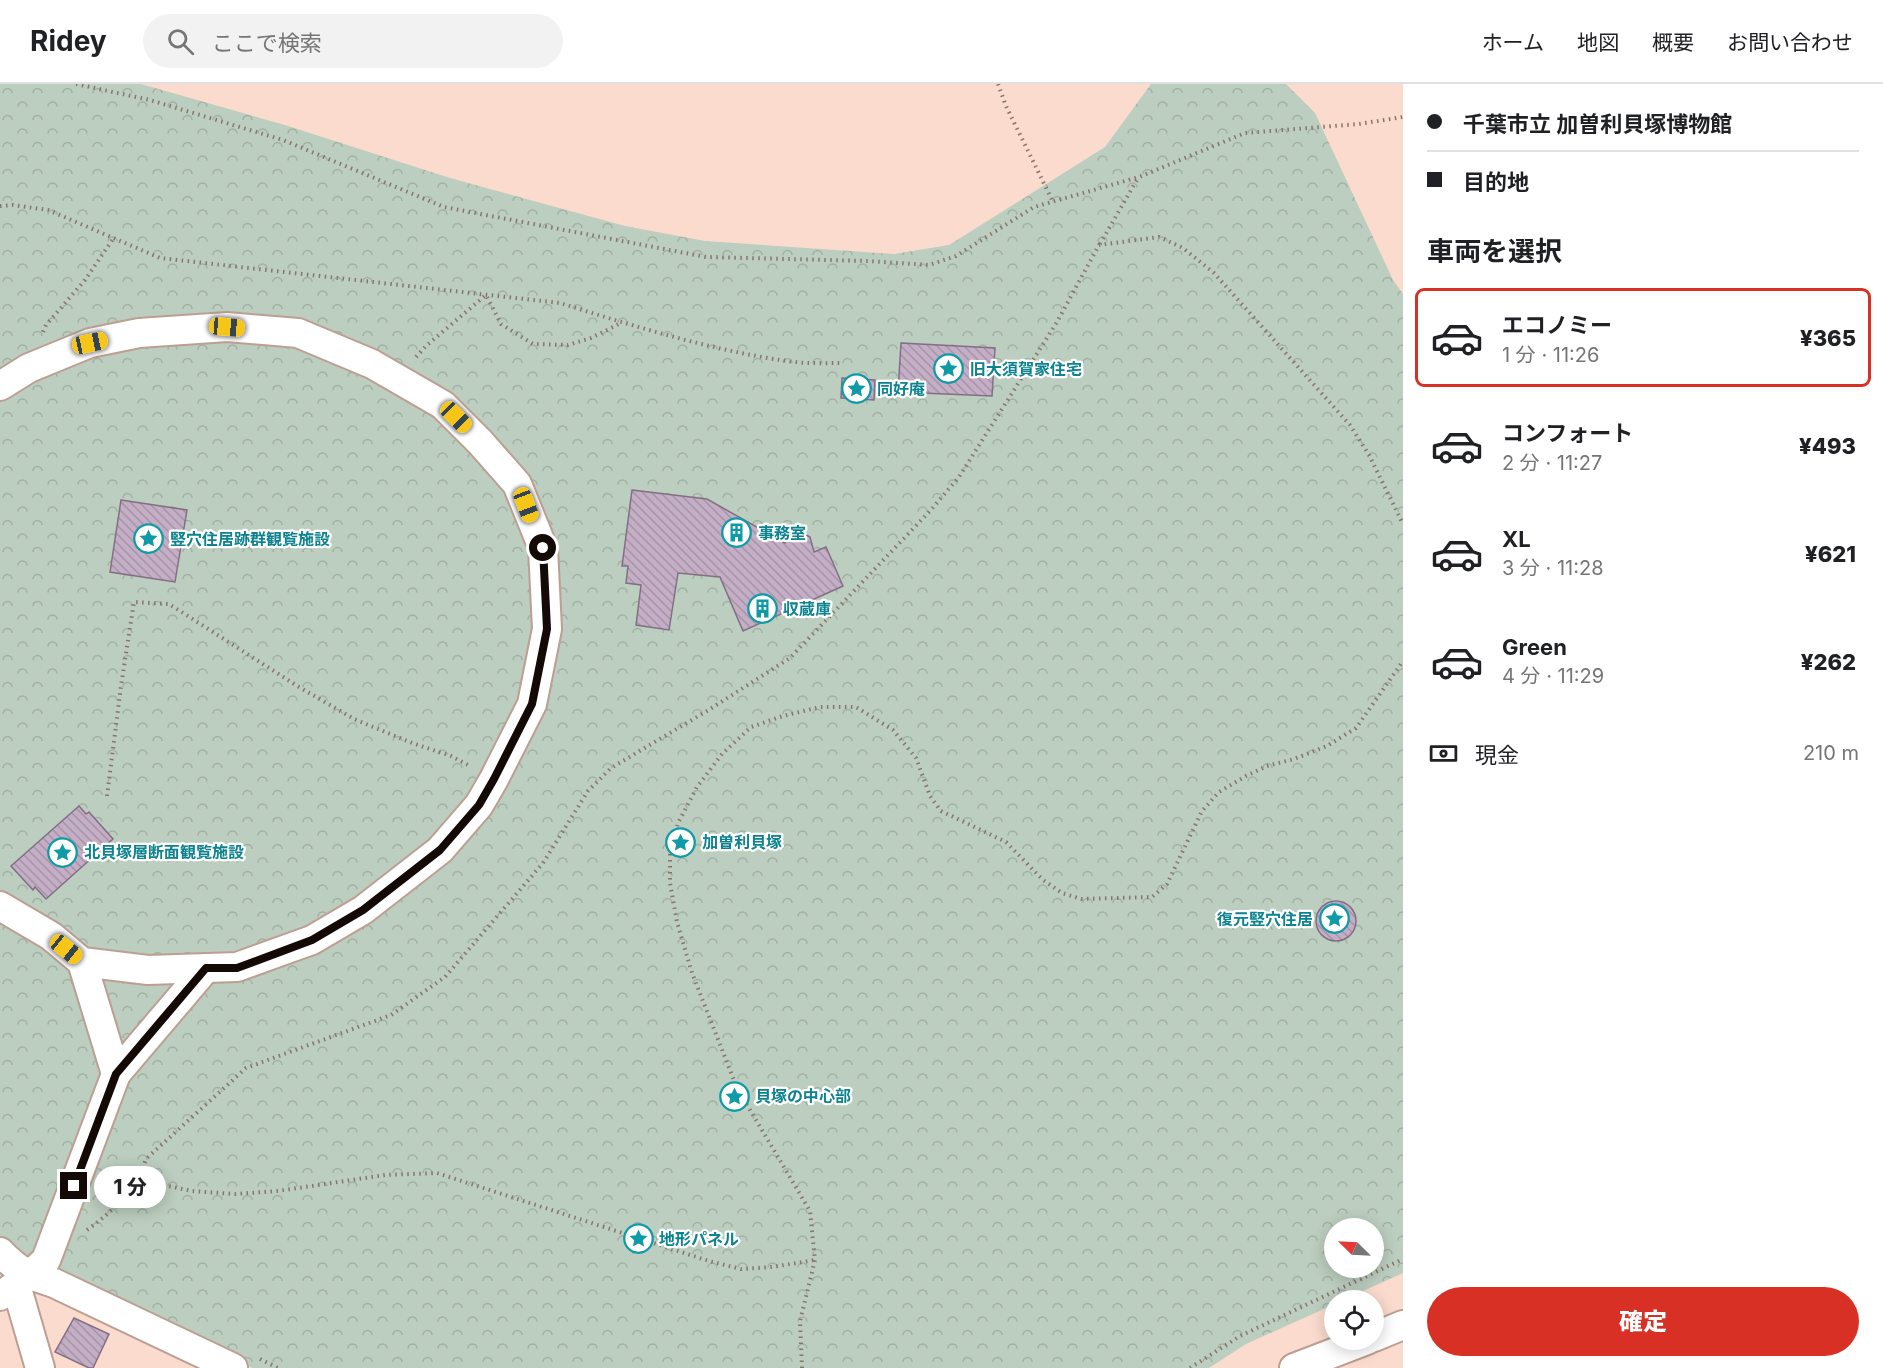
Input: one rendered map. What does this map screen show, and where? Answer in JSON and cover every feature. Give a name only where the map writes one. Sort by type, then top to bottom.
[{"type":"street","points":[[0,386],[29,368],[90,343],[139,333],[227,327],[298,333],[372,364],[443,405],[517,484],[543,548],[547,629],[532,704],[479,805],[440,850],[363,910],[312,940],[237,968],[148,970],[82,962],[51,936],[0,906]]},
{"type":"street","points":[[82,962],[116,1074]]},
{"type":"street","points":[[15,1286],[46,1260],[116,1074],[206,968]]},
{"type":"street","points":[[0,1252],[14,1267],[15,1286],[40,1368]]},
{"type":"street","points":[[15,1286],[54,1283],[233,1368]]},
{"type":"street","points":[[1384,1333],[1403,1325]]},
{"type":"street","points":[[1294,1368],[1340,1360],[1354,1350]]},
{"type":"path","points":[[76,84],[150,100],[283,140],[444,207],[706,257],[868,261],[929,265],[956,256],[1034,207],[1139,177],[1245,134],[1359,124],[1403,117]]},
{"type":"path","points":[[998,84],[1006,106],[1053,202]]},
{"type":"path","points":[[80,1235],[115,1210],[141,1176],[147,1160],[246,1068],[391,1015],[445,977],[543,862],[588,791],[610,768],[707,711],[790,658],[930,511],[959,477],[1057,322],[1139,177]]},
{"type":"path","points":[[0,206],[13,205],[48,210],[160,258],[196,264],[237,266],[560,303],[622,323],[731,351],[778,359],[843,363]]},
{"type":"path","points":[[1099,245],[1159,237],[1183,248],[1214,273],[1350,425],[1369,455],[1403,524]]},
{"type":"path","points":[[29,368],[46,325],[85,280],[113,239]]},
{"type":"path","points":[[486,296],[501,324],[533,344],[568,345],[591,338],[622,323]]},
{"type":"path","points":[[398,379],[427,345],[486,296]]},
{"type":"path","points":[[108,796],[134,602],[169,604],[299,687],[354,719],[451,756],[494,779]]},
{"type":"path","points":[[802,1368],[800,1321],[815,1260],[810,1211],[737,1088],[692,973],[670,882],[670,853],[678,823],[697,787],[722,754],[751,727],[820,707],[856,707],[893,730],[916,758],[930,796],[941,811],[1006,842],[1043,880],[1062,892],[1081,899],[1152,897],[1167,884],[1202,811],[1219,792],[1267,766],[1294,759],[1327,746],[1356,728],[1403,661]]},
{"type":"path","points":[[141,1176],[168,1186],[192,1191],[235,1194],[278,1191],[385,1174],[437,1173],[709,1261],[741,1269],[772,1268],[815,1260]]},
{"type":"path","points":[[1190,1368],[1240,1336],[1403,1259]]},
{"type":"green space","points":[[0,84],[141,84],[288,126],[450,178],[625,226],[705,241],[894,254],[949,245],[1105,147],[1151,84],[1286,84],[1315,113],[1393,280],[1403,294],[1403,1273],[1365,1290],[1324,1290],[1324,1309],[1246,1344],[1209,1368],[252,1368],[24,1262],[0,1237]]},
{"type":"building","points":[[901,343],[995,348],[992,396],[898,392]]},
{"type":"building","points":[[842,378],[875,380],[874,400],[841,398]]},
{"type":"building","points":[[632,490],[707,499],[785,543],[794,528],[810,537],[814,552],[826,547],[843,586],[743,631],[720,577],[678,573],[669,630],[636,625],[641,585],[626,583],[628,566],[622,566]]},
{"type":"building","points":[[121,500],[187,510],[175,582],[110,572]]},
{"type":"building","points":[[79,806],[86,814],[89,812],[113,839],[46,899],[35,887],[33,890],[11,866]]},
{"type":"building","points":[[1336,901],[1350,907],[1356,921],[1350,935],[1336,941],[1322,935],[1316,921],[1322,907]]},
{"type":"building","points":[[74,1318],[109,1334],[93,1368],[55,1352]]},
{"type":"place","name":"旧大須賀家住宅","points":[[949,369]]},
{"type":"place","name":"同好庵","points":[[856,389]]},
{"type":"place","name":"事務室","points":[[737,533]]},
{"type":"place","name":"竪穴住居跡群観覧施設","points":[[149,539]]},
{"type":"place","name":"収蔵庫","points":[[762,609]]},
{"type":"place","name":"加曽利貝塚","points":[[681,842]]},
{"type":"place","name":"北貝塚層断面観覧施設","points":[[63,852]]},
{"type":"place","name":"復元竪穴住居","points":[[1334,919]]},
{"type":"place","name":"貝塚の中心部","points":[[734,1096]]},
{"type":"place","name":"地形パネル","points":[[638,1239]]},
{"type":"route","points":[[74,1186],[116,1074],[206,968],[237,968],[312,940],[363,910],[440,850],[479,805],[532,704],[547,629],[543,548]]}]
